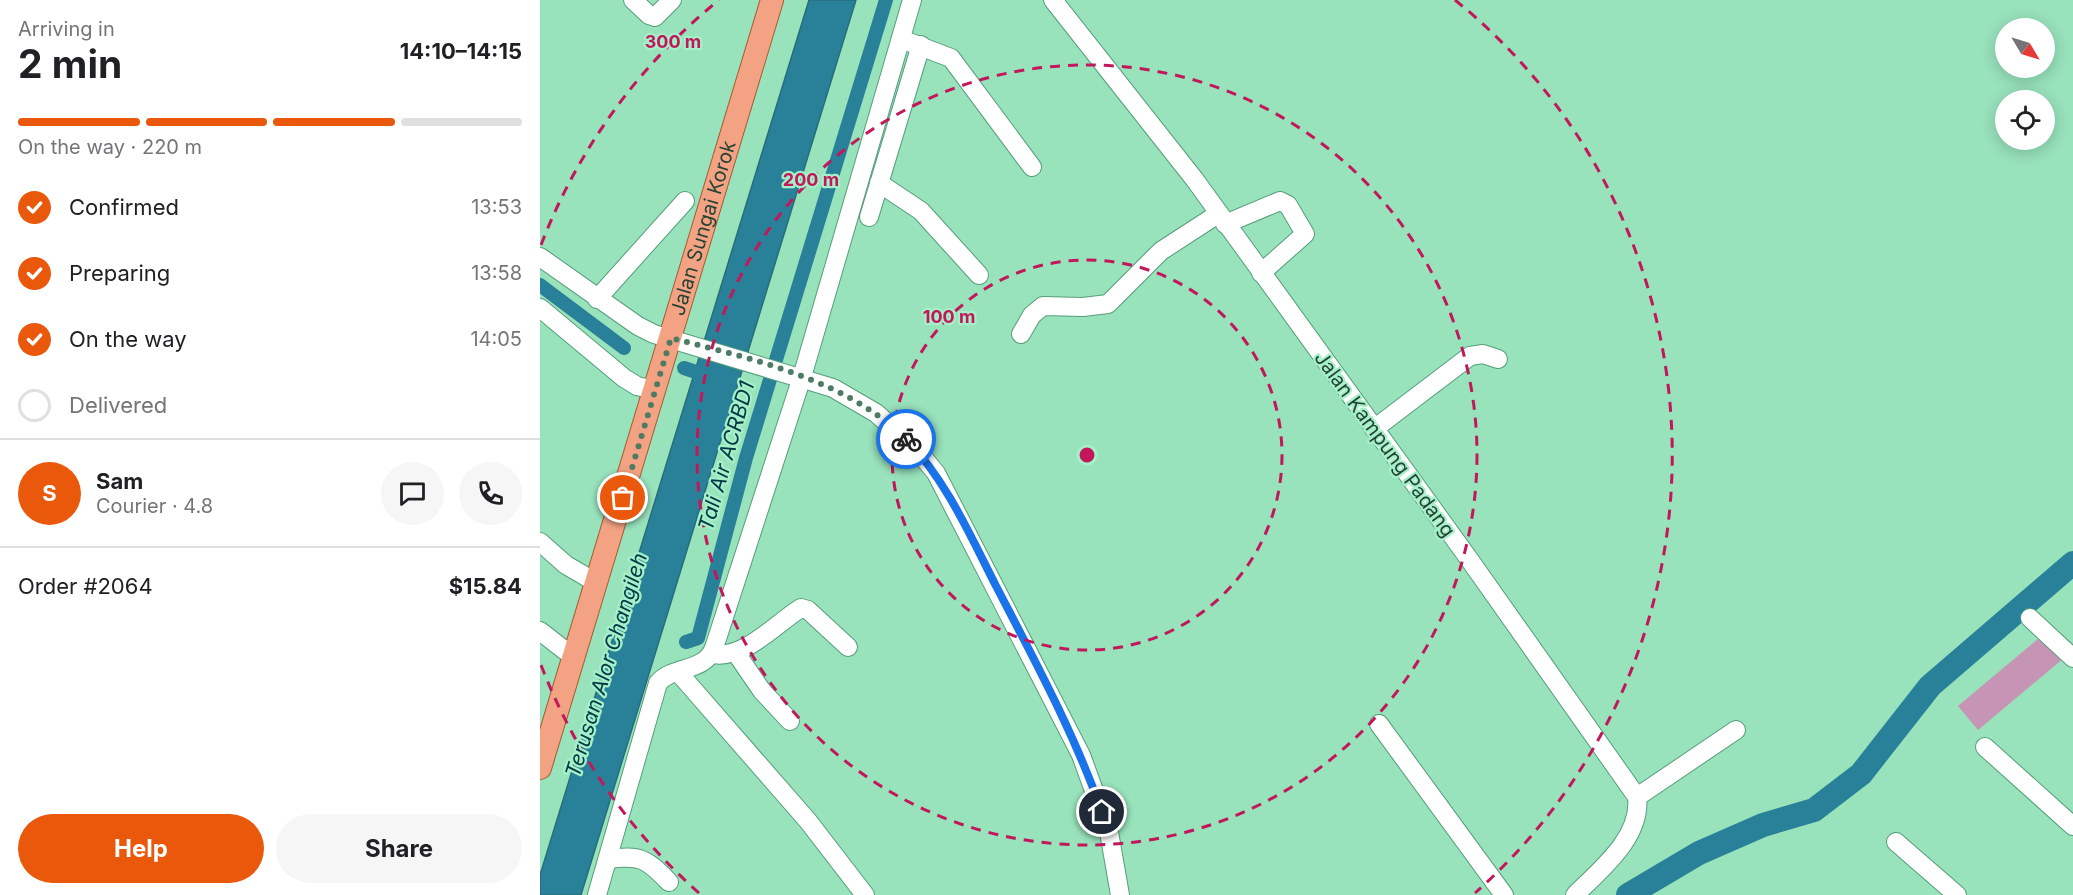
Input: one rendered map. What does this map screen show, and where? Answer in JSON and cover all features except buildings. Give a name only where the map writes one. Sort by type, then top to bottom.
[{"type":"main road","name":"Jalan Sungai Korok","points":[[540,768],[572,656],[597,583],[655,390],[678,339],[772,0]]},
{"type":"street","points":[[633,0],[652,17],[672,0]]},
{"type":"street","points":[[597,895],[658,683],[668,675],[697,666],[712,654],[912,0]]},
{"type":"street","name":"Jalan Kampung Padang","points":[[1053,0],[1195,180],[1637,797]]},
{"type":"street","points":[[901,39],[951,58],[1032,167]]},
{"type":"street","points":[[869,217],[921,45]]},
{"type":"street","points":[[879,183],[921,211],[979,275]]},
{"type":"street","points":[[597,299],[685,201]]},
{"type":"street","points":[[1021,334],[1032,315],[1043,306],[1083,308],[1108,304],[1161,251],[1221,219],[1280,201],[1288,205],[1305,234],[1260,273]]},
{"type":"street","points":[[540,257],[597,299],[639,326],[833,388],[876,413],[905,439],[936,473],[1081,754],[1109,832],[1120,895]]},
{"type":"street","points":[[540,308],[624,378],[637,386],[655,390]]},
{"type":"street","points":[[1374,429],[1470,356],[1483,354],[1498,359]]},
{"type":"street","points":[[540,542],[566,566],[597,583]]},
{"type":"street","points":[[712,654],[722,656],[736,653],[801,608],[808,610],[849,647]]},
{"type":"street","points":[[2030,618],[2073,658]]},
{"type":"street","points":[[540,631],[572,656]]},
{"type":"street","points":[[736,653],[762,691],[790,721]]},
{"type":"street","points":[[678,672],[808,821],[866,895]]},
{"type":"street","points":[[1379,724],[1504,895]]},
{"type":"street","points":[[1575,895],[1618,849],[1633,825],[1637,814],[1637,797],[1736,730]]},
{"type":"street","points":[[1985,747],[2073,826]]},
{"type":"street","points":[[1896,842],[1957,895]]},
{"type":"street","points":[[608,859],[634,856],[650,863],[669,882]]},
{"type":"shaded area","points":[[2044,634],[2064,658],[1978,730],[1958,706]]},
{"type":"water","name":"Terusan Alor Changileh","points":[[809,0],[856,0],[581,895],[540,895],[540,875]]},
{"type":"waterway","name":"Tali Air ACRBD1","points":[[686,642],[698,638],[746,458],[886,0]]},
{"type":"waterway","points":[[540,285],[624,348]]},
{"type":"waterway","points":[[684,368],[711,377]]},
{"type":"waterway","points":[[1628,895],[1699,853],[1763,825],[1814,810],[1861,774],[1930,686],[2073,563]]},
{"type":"way so far","points":[[623,498],[671,338],[833,388],[876,413],[906,439]]},
{"type":"route","points":[[906,439],[936,473],[981,556],[1074,737],[1102,812]]}]
